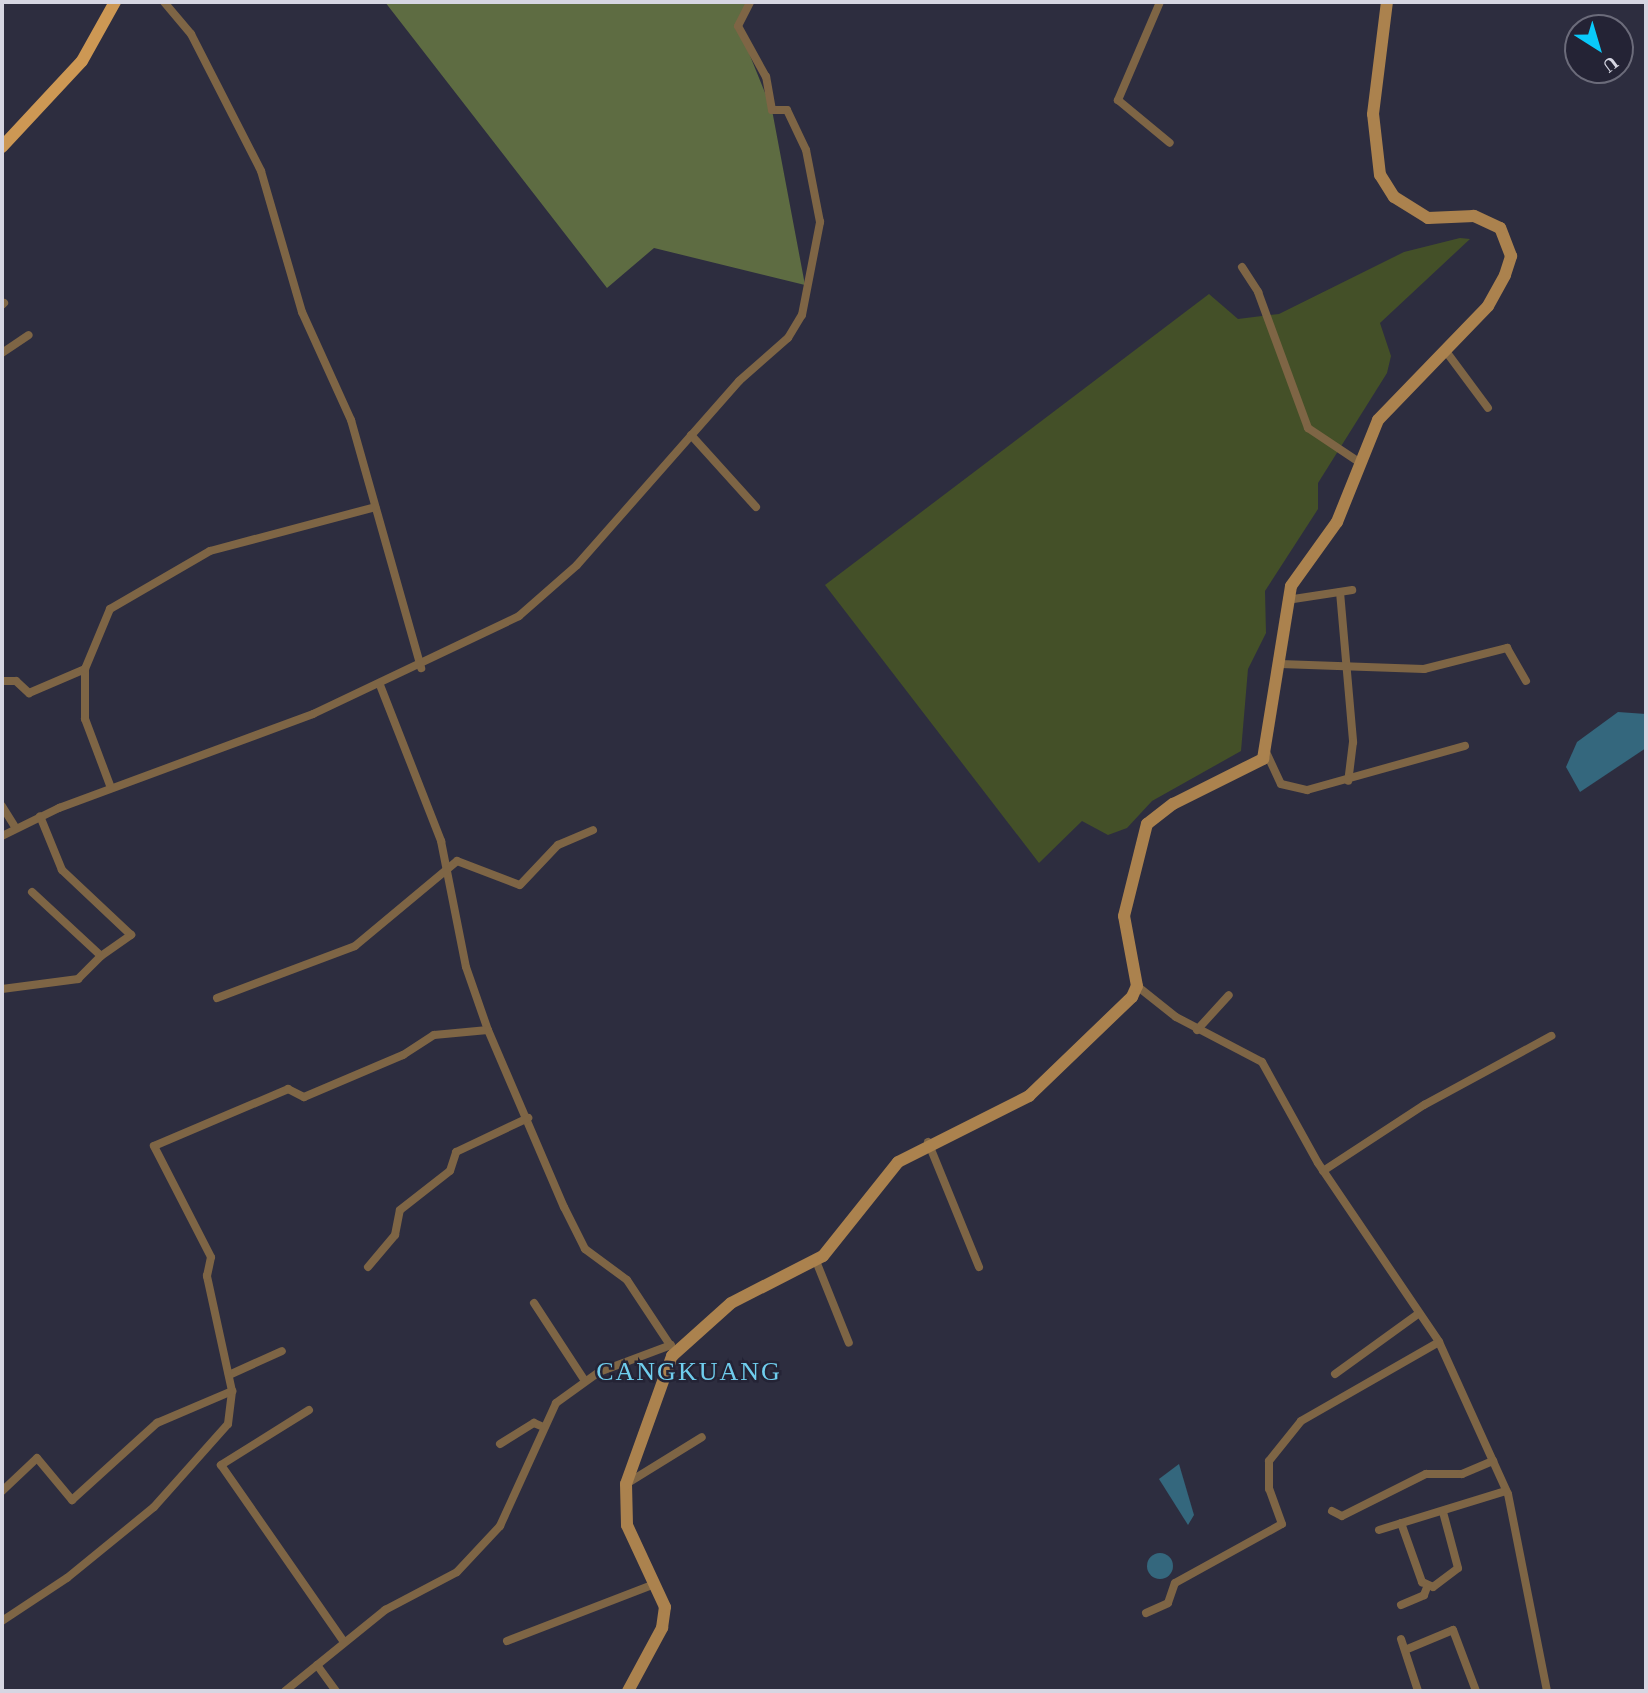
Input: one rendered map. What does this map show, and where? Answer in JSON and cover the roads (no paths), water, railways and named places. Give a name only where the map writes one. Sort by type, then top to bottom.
[{"type":"main road","points":[[2,147],[82,61],[114,2]]},
{"type":"street","points":[[164,2],[191,34],[261,171],[302,312],[351,420],[421,667]]},
{"type":"street","points":[[2,836],[111,788],[228,749],[421,667],[549,593],[691,435],[788,338],[802,315],[820,222],[806,150],[787,110],[772,110],[766,77],[738,26],[750,2]]},
{"type":"street","points":[[1160,2],[1118,100],[1170,143]]},
{"type":"street","points":[[1387,2],[1373,114],[1380,174],[1394,197],[1428,218],[1474,216],[1500,228],[1511,256],[1488,306],[1378,419],[1337,522],[1302,568],[1287,600],[1266,752],[1286,787],[1348,781],[1465,746]]},
{"type":"street","points":[[1242,267],[1263,303],[1308,428],[1359,462]]},
{"type":"street","points":[[2,353],[29,335]]},
{"type":"street","points":[[1445,350],[1488,408]]},
{"type":"street","points":[[691,435],[756,507]]},
{"type":"street","points":[[111,788],[85,719],[85,669],[110,608],[167,571],[252,536],[375,507]]},
{"type":"street","points":[[1287,600],[1352,590]]},
{"type":"street","points":[[1340,592],[1353,742],[1348,781]]},
{"type":"street","points":[[1280,664],[1439,668],[1507,648],[1526,681]]},
{"type":"street","points":[[2,681],[16,681],[29,693],[85,669]]},
{"type":"street","points":[[380,685],[424,788],[466,967],[488,1030],[585,1248],[627,1280],[673,1348]]},
{"type":"street","points":[[1266,752],[1147,824],[1124,916],[1138,986],[1198,1030],[1262,1062],[1323,1171],[1439,1342],[1506,1491],[1547,1691]]},
{"type":"street","points":[[2,806],[16,828]]},
{"type":"street","points":[[2,989],[78,979],[101,956],[128,940],[131,931],[62,870],[40,817]]},
{"type":"street","points":[[217,998],[355,946],[445,869],[467,860],[520,885],[558,845],[593,830]]},
{"type":"street","points":[[32,891],[101,956]]},
{"type":"street","points":[[285,1691],[385,1610],[457,1572],[491,1535],[514,1500],[541,1426],[556,1403],[585,1381],[673,1348],[731,1304],[816,1261],[870,1190],[928,1142],[1029,1096],[1116,1018],[1138,986]]},
{"type":"street","points":[[1198,1030],[1229,995]]},
{"type":"street","points":[[2,1621],[67,1578],[154,1507],[228,1424],[232,1391],[207,1276],[209,1250],[154,1146],[288,1090],[304,1097],[403,1055],[434,1035],[488,1030]]},
{"type":"street","points":[[1323,1171],[1424,1105],[1550,1036]]},
{"type":"street","points":[[368,1267],[395,1236],[400,1209],[450,1171],[456,1152],[528,1118]]},
{"type":"street","points":[[928,1142],[979,1267]]},
{"type":"street","points":[[816,1261],[849,1343]]},
{"type":"street","points":[[534,1303],[585,1381]]},
{"type":"street","points":[[1335,1374],[1418,1314]]},
{"type":"street","points":[[1146,1613],[1168,1603],[1175,1583],[1282,1524],[1269,1489],[1269,1461],[1301,1420],[1439,1342]]},
{"type":"street","points":[[628,1691],[665,1619],[655,1584],[627,1525],[626,1483],[673,1348]]},
{"type":"street","points":[[229,1375],[282,1351]]},
{"type":"street","points":[[2,1491],[37,1458],[72,1500],[157,1423],[232,1391]]},
{"type":"street","points":[[309,1410],[221,1465],[344,1642]]},
{"type":"street","points":[[500,1444],[534,1423],[541,1426]]},
{"type":"street","points":[[626,1483],[702,1437]]},
{"type":"street","points":[[1332,1511],[1342,1516],[1426,1474],[1462,1474],[1493,1461]]},
{"type":"street","points":[[1379,1530],[1506,1491]]},
{"type":"street","points":[[1401,1605],[1424,1595],[1427,1587],[1458,1569],[1443,1512]]},
{"type":"street","points":[[1401,1523],[1427,1587]]},
{"type":"street","points":[[507,1641],[655,1584]]},
{"type":"street","points":[[1405,1650],[1452,1630],[1476,1691]]},
{"type":"street","points":[[1401,1639],[1418,1691]]},
{"type":"street","points":[[317,1665],[336,1691]]},
{"type":"water","points":[[1618,712],[1646,714],[1646,748],[1580,792],[1566,767],[1577,742]]},
{"type":"water","points":[[1179,1464],[1194,1515],[1188,1525],[1159,1479]]},
{"type":"water","points":[[1160,1553],[1169,1557],[1173,1566],[1169,1575],[1160,1579],[1151,1575],[1147,1566],[1151,1557]]},
{"type":"district","name":"CANGKUANG","points":[[689,1372]]}]
